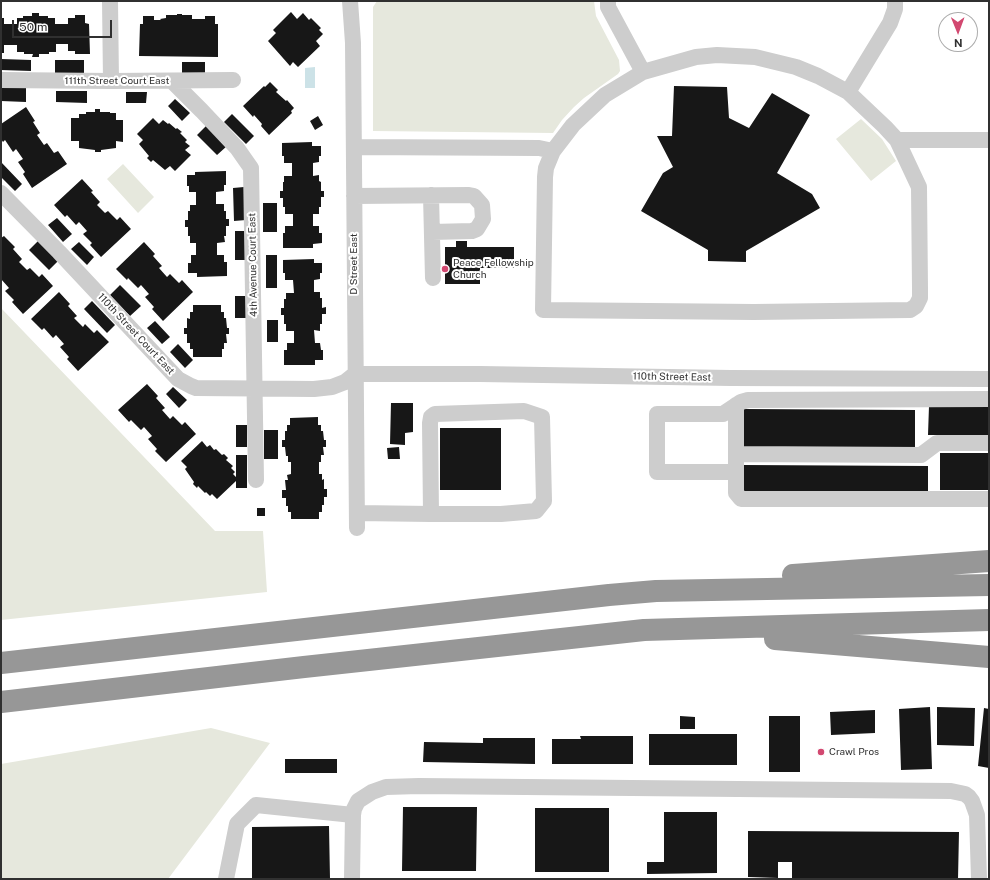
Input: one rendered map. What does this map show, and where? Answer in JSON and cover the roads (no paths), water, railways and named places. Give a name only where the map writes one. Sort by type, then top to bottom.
[{"type":"highway","points":[[1,663],[609,595],[736,579],[989,561]]},
{"type":"highway","points":[[609,595],[664,591],[989,585]]},
{"type":"highway","points":[[1,702],[304,666],[644,630],[989,620]]},
{"type":"highway","points":[[644,630],[750,636],[989,657]]},
{"type":"street","points":[[110,1],[111,81]]},
{"type":"street","name":"D Street East","points":[[350,1],[353,43],[357,520],[431,514]]},
{"type":"street","points":[[608,1],[608,7],[643,72]]},
{"type":"street","points":[[848,92],[890,22],[895,9],[895,1]]},
{"type":"street","points":[[717,55],[744,55],[774,60],[818,76],[848,92],[866,108],[896,140],[919,187],[920,298],[916,306],[910,310],[754,312],[543,310],[546,168],[553,152],[573,125],[605,95],[643,72],[696,57],[717,55]]},
{"type":"street","name":"111th Street Court East","points":[[1,80],[233,80]]},
{"type":"street","name":"4th Avenue Court East","points":[[172,81],[232,143],[251,168],[256,480]]},
{"type":"street","points":[[896,140],[989,140]]},
{"type":"street","points":[[354,147],[540,148],[553,152]]},
{"type":"street","name":"110th Street Court East","points":[[1,193],[178,379],[190,386],[196,388],[332,387],[345,382],[355,374]]},
{"type":"street","points":[[431,195],[433,278]]},
{"type":"street","points":[[354,196],[469,195],[474,196],[482,205],[483,219],[477,229],[472,231],[432,232]]},
{"type":"street","name":"110th Street East","points":[[355,374],[989,379]]},
{"type":"street","points":[[736,472],[657,472],[657,414],[723,414],[736,405],[748,400],[989,399]]},
{"type":"street","points":[[736,405],[736,493],[741,499],[989,499]]},
{"type":"street","points":[[524,411],[542,417],[544,501],[536,511],[501,514],[431,514],[431,417],[435,414],[524,411]]},
{"type":"street","points":[[736,454],[921,455],[937,443],[989,443]]},
{"type":"street","points":[[352,879],[353,815],[358,801],[364,796],[386,787],[419,786],[951,790],[965,794],[972,801],[977,815],[984,843],[978,879]]},
{"type":"street","points":[[226,879],[236,824],[256,805],[353,815]]},
{"type":"place","name":"Peace Fellowship Church","points":[[445,269]]},
{"type":"place","name":"Crawl Pros","points":[[821,752]]}]
